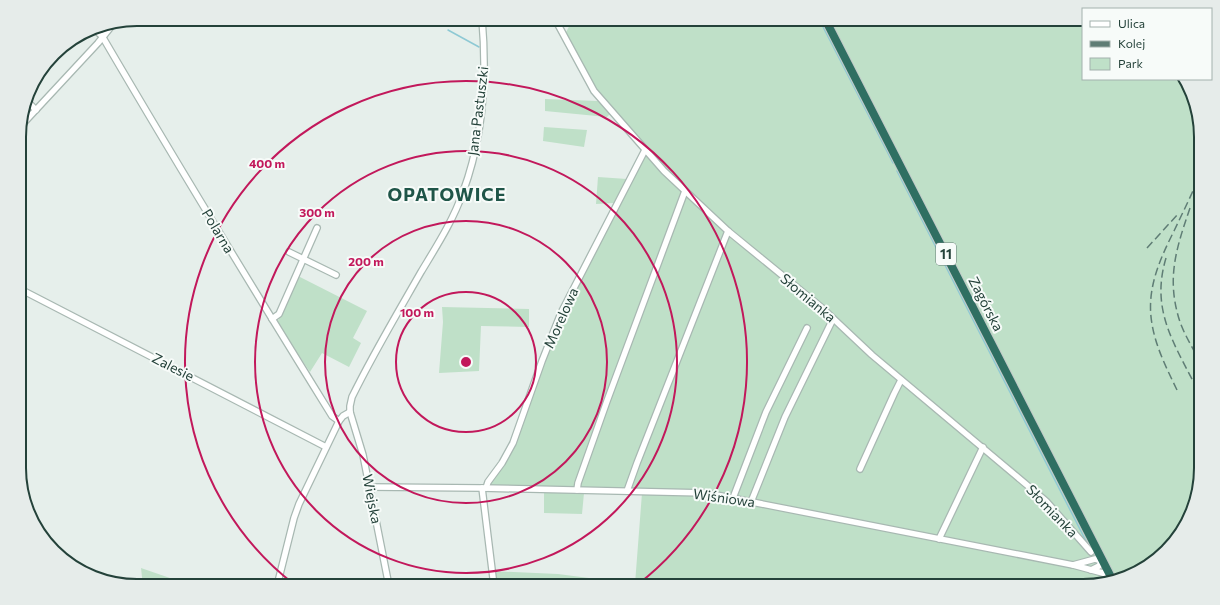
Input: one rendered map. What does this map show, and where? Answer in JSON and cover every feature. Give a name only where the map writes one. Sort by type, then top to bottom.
[{"type":"highway","name":"Zagórska","points":[[829,26],[1092,548],[1102,561],[1108,576]]},
{"type":"street","name":"Jana Pastuszki","points":[[350,412],[351,401],[358,386],[383,337],[447,227],[466,182],[479,126],[484,46],[483,26]]},
{"type":"street","name":"Słomianka","points":[[559,26],[594,91],[645,150],[685,191],[728,231],[821,307],[901,380],[1046,501],[1092,548]]},
{"type":"street","points":[[28,119],[98,43],[107,30]]},
{"type":"street","name":"Polarna","points":[[99,33],[332,416],[339,421]]},
{"type":"street","points":[[31,105],[36,110]]},
{"type":"street","name":"Morelowa","points":[[484,488],[502,464],[514,443],[542,361],[561,312],[645,150]]},
{"type":"street","points":[[577,490],[578,483],[607,401],[685,191]]},
{"type":"street","points":[[272,319],[279,314],[317,228]]},
{"type":"street","points":[[627,491],[728,231]]},
{"type":"street","points":[[289,252],[336,275]]},
{"type":"street","name":"Zalesie","points":[[26,291],[326,447]]},
{"type":"street","points":[[750,502],[785,417],[833,319]]},
{"type":"street","points":[[733,498],[766,412],[807,328]]},
{"type":"street","points":[[860,469],[901,380]]},
{"type":"street","points":[[279,579],[299,504],[339,421],[343,416],[350,412]]},
{"type":"street","name":"Wiejska","points":[[350,412],[360,442],[388,579]]},
{"type":"street","points":[[939,539],[982,447]]},
{"type":"street","name":"Wiśniowa","points":[[369,487],[706,493],[1073,565],[1091,570],[1106,577]]},
{"type":"street","points":[[484,488],[493,579]]},
{"type":"street","points":[[1085,562],[1092,548]]},
{"type":"street","name":"Wiśniowa","points":[[1073,565],[1095,559],[1102,561]]},
{"type":"street","points":[[1091,570],[1099,566],[1102,561]]},
{"type":"green space","points":[[569,26],[1082,26],[1082,80],[1178,80],[1186,94],[1190,108],[1194,137],[1194,468],[1193,483],[1186,511],[1167,541],[1156,552],[1132,568],[1105,577],[1091,579],[635,579],[642,493],[481,491],[511,445],[556,322],[644,148],[603,102],[564,36]]},
{"type":"green space","points":[[545,99],[598,101],[610,114],[607,117],[545,111]]},
{"type":"green space","points":[[544,127],[587,130],[584,147],[543,141]]},
{"type":"green space","points":[[598,177],[627,179],[614,203],[596,204]]},
{"type":"green space","points":[[298,276],[367,311],[353,338],[361,343],[349,367],[322,353],[310,372],[277,323]]},
{"type":"green space","points":[[442,307],[529,309],[529,327],[481,326],[479,371],[439,373],[443,322]]},
{"type":"green space","points":[[544,492],[584,493],[582,514],[544,513]]},
{"type":"green space","points":[[141,568],[173,579],[142,579]]},
{"type":"green space","points":[[490,571],[558,574],[596,579],[492,579]]},
{"type":"waterway","points":[[823,26],[893,163]]},
{"type":"waterway","points":[[448,30],[479,47]]},
{"type":"waterway","points":[[897,171],[1087,543]]},
{"type":"railway","points":[[1177,390],[1156,341],[1152,324],[1151,299],[1152,288],[1159,265],[1194,189]]},
{"type":"railway","points":[[1190,208],[1177,251],[1173,278],[1176,306],[1180,322],[1194,351]]},
{"type":"railway","points":[[1147,248],[1178,214]]},
{"type":"railway","points":[[1166,258],[1162,276],[1162,308],[1172,338],[1194,383]]},
{"type":"district","name":"OPATOWICE","points":[[447,195]]}]
